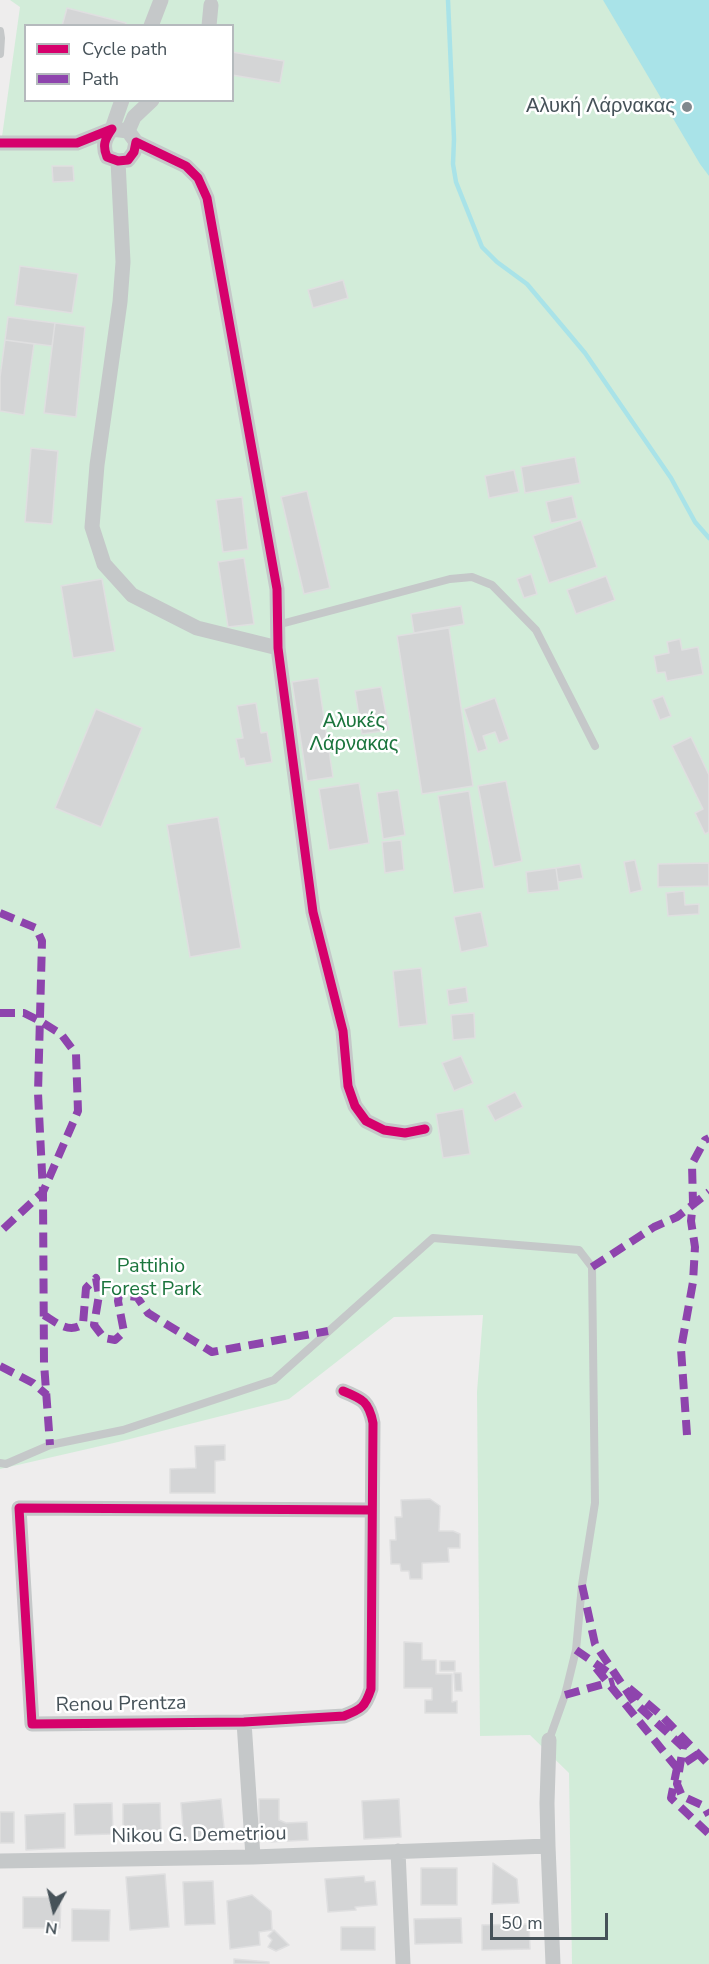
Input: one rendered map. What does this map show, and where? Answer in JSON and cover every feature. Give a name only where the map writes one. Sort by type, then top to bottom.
[{"type":"street","points":[[153,24],[161,0]]},
{"type":"street","points":[[209,24],[211,5]]},
{"type":"street","points":[[121,102],[112,129],[105,138],[103,148],[107,157],[118,161],[128,160],[134,152],[132,137],[134,117],[150,102]]},
{"type":"street","points":[[0,143],[78,143],[112,129],[121,129],[186,166],[198,178],[207,198],[277,589],[278,648],[313,912],[343,1031],[348,1086],[355,1106],[366,1120],[384,1130],[395,1132],[405,1133],[425,1129]]},
{"type":"street","points":[[118,161],[123,262],[120,302],[97,465],[92,526],[104,564],[132,595],[197,628],[278,648]]},
{"type":"street","name":"Renou Prentza","points":[[343,1391],[360,1398],[370,1409],[374,1423],[371,1689],[367,1701],[360,1710],[344,1716],[244,1722],[32,1724],[19,1508],[372,1510]]},
{"type":"street","points":[[244,1722],[253,1857]]},
{"type":"street","points":[[549,1740],[547,1793],[553,1964]]},
{"type":"street","name":"Nikou G. Demetriou","points":[[0,1861],[253,1857],[549,1846]]},
{"type":"street","points":[[398,1851],[403,1964]]},
{"type":"lane","points":[[0,31],[0,54]]},
{"type":"lane","points":[[277,625],[450,579],[472,577],[492,585],[536,630],[595,746]]},
{"type":"lane","points":[[0,1463],[6,1464],[50,1445],[123,1430],[274,1380],[433,1238],[579,1250],[592,1267],[596,1503],[582,1585],[576,1650],[565,1695],[549,1740]]},
{"type":"green space","name":"Αλυκές Λάρνακας","points":[[10,0],[709,0],[709,1964],[572,1964],[569,1773],[530,1735],[480,1736],[477,1392],[483,1315],[394,1317],[289,1399],[0,1469],[0,151],[20,7]]},
{"type":"water","name":"Αλυκή Λάρνακας","points":[[603,0],[709,0],[709,176],[700,164]]},
{"type":"building","points":[[67,8],[126,23],[126,24],[63,24]]},
{"type":"building","points":[[234,52],[284,61],[280,83],[234,75]]},
{"type":"building","points":[[52,166],[73,166],[74,181],[53,182]]},
{"type":"building","points":[[20,266],[78,274],[72,313],[15,305]]},
{"type":"building","points":[[343,280],[348,298],[313,308],[308,290]]},
{"type":"building","points":[[8,317],[55,323],[52,346],[5,340]]},
{"type":"building","points":[[55,323],[85,327],[76,417],[44,413]]},
{"type":"building","points":[[5,340],[34,344],[24,415],[0,411],[0,377]]},
{"type":"building","points":[[31,448],[58,451],[52,524],[25,522]]},
{"type":"building","points":[[575,457],[580,483],[525,493],[521,467]]},
{"type":"building","points":[[514,470],[519,492],[489,498],[485,476]]},
{"type":"building","points":[[307,491],[330,588],[304,594],[281,497]]},
{"type":"building","points":[[572,496],[577,518],[551,523],[546,502]]},
{"type":"building","points":[[242,497],[248,549],[223,552],[216,500]]},
{"type":"building","points":[[581,520],[597,567],[549,583],[533,536]]},
{"type":"building","points":[[244,558],[254,624],[228,627],[218,562]]},
{"type":"building","points":[[531,574],[537,594],[524,598],[517,579]]},
{"type":"building","points":[[606,576],[615,600],[576,614],[567,590]]},
{"type":"building","points":[[102,579],[115,651],[73,658],[61,586]]},
{"type":"building","points":[[461,606],[464,624],[414,633],[411,614]]},
{"type":"building","points":[[449,628],[473,786],[422,794],[397,636]]},
{"type":"building","points":[[680,639],[682,650],[698,647],[703,674],[667,681],[665,672],[657,673],[654,656],[669,653],[667,642]]},
{"type":"building","points":[[318,678],[333,777],[307,781],[292,682]]},
{"type":"building","points":[[381,687],[389,730],[362,734],[355,691]]},
{"type":"building","points":[[663,696],[671,716],[660,720],[652,700]]},
{"type":"building","points":[[495,698],[509,739],[499,743],[495,732],[483,736],[487,749],[478,752],[464,709]]},
{"type":"building","points":[[256,703],[261,733],[267,732],[272,762],[246,766],[244,758],[240,759],[236,739],[243,738],[237,706]]},
{"type":"building","points":[[96,709],[142,728],[101,827],[55,808]]},
{"type":"building","points":[[691,737],[709,775],[709,832],[705,834],[695,813],[703,809],[672,746]]},
{"type":"building","points":[[506,781],[522,861],[494,867],[478,786]]},
{"type":"building","points":[[359,783],[369,843],[329,850],[319,789]]},
{"type":"building","points":[[398,790],[405,835],[383,839],[377,793]]},
{"type":"building","points":[[469,791],[484,888],[454,893],[438,796]]},
{"type":"building","points":[[218,817],[241,948],[190,957],[167,825]]},
{"type":"building","points":[[401,840],[404,870],[385,873],[382,842]]},
{"type":"building","points":[[635,860],[642,890],[630,893],[624,862]]},
{"type":"building","points":[[709,863],[709,886],[658,887],[658,864]]},
{"type":"building","points":[[580,864],[583,878],[558,882],[556,868]]},
{"type":"building","points":[[556,868],[559,890],[528,893],[526,872]]},
{"type":"building","points":[[684,891],[685,905],[699,904],[699,914],[668,916],[666,893]]},
{"type":"building","points":[[481,912],[488,946],[461,952],[454,917]]},
{"type":"building","points":[[421,968],[427,1024],[399,1027],[393,971]]},
{"type":"building","points":[[466,987],[468,1002],[449,1005],[447,990]]},
{"type":"building","points":[[474,1013],[475,1038],[453,1040],[451,1015]]},
{"type":"building","points":[[461,1056],[473,1083],[454,1091],[442,1063]]},
{"type":"building","points":[[515,1092],[523,1107],[495,1121],[487,1106]]},
{"type":"building","points":[[463,1109],[470,1154],[443,1158],[436,1114]]},
{"type":"building","points":[[225,1445],[225,1460],[215,1461],[215,1493],[170,1493],[170,1469],[196,1468],[195,1446]]},
{"type":"building","points":[[430,1499],[440,1506],[439,1531],[453,1531],[460,1534],[460,1548],[448,1548],[449,1562],[422,1563],[422,1579],[410,1579],[409,1571],[401,1571],[400,1564],[391,1564],[390,1540],[396,1540],[395,1517],[402,1517],[401,1500]]},
{"type":"building","points":[[404,1642],[422,1643],[422,1660],[436,1660],[436,1674],[452,1674],[452,1702],[457,1701],[457,1713],[425,1713],[425,1700],[432,1700],[432,1688],[404,1688]]},
{"type":"building","points":[[440,1661],[455,1661],[455,1671],[440,1671]]},
{"type":"building","points":[[454,1673],[461,1673],[462,1691],[455,1691]]},
{"type":"building","points":[[221,1799],[225,1837],[184,1841],[181,1803]]},
{"type":"building","points":[[259,1799],[279,1799],[279,1820],[286,1823],[307,1822],[308,1840],[269,1842],[259,1831]]},
{"type":"building","points":[[399,1799],[401,1837],[364,1839],[362,1801]]},
{"type":"building","points":[[112,1803],[113,1834],[75,1835],[74,1804]]},
{"type":"building","points":[[160,1803],[161,1835],[123,1836],[123,1804]]},
{"type":"building","points":[[0,1812],[14,1812],[14,1843],[0,1843]]},
{"type":"building","points":[[65,1813],[65,1848],[26,1850],[25,1815]]},
{"type":"building","points":[[493,1863],[517,1879],[519,1903],[492,1904]]},
{"type":"building","points":[[421,1868],[457,1868],[457,1905],[421,1905]]},
{"type":"building","points":[[165,1874],[169,1927],[130,1930],[126,1877]]},
{"type":"building","points":[[364,1876],[365,1882],[375,1881],[377,1905],[355,1907],[356,1910],[328,1912],[325,1879]]},
{"type":"building","points":[[213,1881],[215,1924],[185,1925],[183,1882]]},
{"type":"building","points":[[252,1895],[271,1911],[272,1930],[259,1932],[260,1945],[230,1949],[227,1901]]},
{"type":"building","points":[[23,1897],[61,1897],[60,1928],[23,1928]]},
{"type":"building","points":[[72,1909],[110,1910],[109,1941],[72,1941]]},
{"type":"building","points":[[461,1918],[462,1943],[415,1944],[414,1919]]},
{"type":"building","points":[[529,1924],[530,1949],[482,1950],[482,1925]]},
{"type":"building","points":[[341,1927],[375,1927],[375,1950],[341,1950]]},
{"type":"building","points":[[274,1930],[289,1945],[276,1951],[268,1947],[272,1940],[268,1936]]},
{"type":"building","points":[[234,1959],[269,1962],[269,1964],[234,1964]]},
{"type":"waterway","points":[[448,0],[453,164],[456,182],[482,247],[497,262],[527,284],[585,353],[671,478],[695,522],[709,538]]},
{"type":"marked path","points":[[0,913],[36,928],[42,941],[38,1093],[43,1192],[44,1363],[50,1445]]},
{"type":"marked path","points":[[0,1013],[24,1013],[61,1034],[76,1054],[78,1111],[43,1192],[0,1232]]},
{"type":"marked path","points":[[687,1435],[681,1349],[693,1282],[695,1247],[691,1221],[692,1164],[705,1140],[709,1138]]},
{"type":"marked path","points":[[592,1267],[654,1227],[677,1217],[709,1192]]},
{"type":"marked path","points":[[44,1315],[68,1328],[83,1324],[86,1288],[96,1278],[99,1295],[94,1325],[104,1338],[115,1340],[124,1332],[119,1295],[137,1297],[148,1313],[212,1352],[328,1331]]},
{"type":"marked path","points":[[0,1366],[33,1383],[47,1395]]},
{"type":"marked path","points":[[582,1585],[595,1644],[634,1702],[683,1747],[677,1784],[682,1796],[704,1806],[709,1815]]},
{"type":"marked path","points":[[576,1650],[612,1675]]},
{"type":"marked path","points":[[596,1668],[677,1768]]},
{"type":"marked path","points":[[565,1695],[614,1681]]},
{"type":"marked path","points":[[629,1688],[661,1715],[709,1765]]},
{"type":"marked path","points":[[698,1754],[677,1768],[671,1798],[709,1834]]},
{"type":"cycle path","points":[[0,143],[77,143],[112,129],[105,142],[107,157],[118,161],[128,160],[134,152],[136,142],[186,166],[198,178],[207,198],[277,589],[278,648],[313,912],[343,1031],[348,1086],[355,1106],[366,1121],[384,1130],[405,1133],[425,1129]]},
{"type":"cycle path","points":[[343,1391],[364,1402],[373,1423],[371,1689],[362,1707],[344,1716],[244,1722],[32,1724],[19,1508],[372,1510]]},
{"type":"place","name":"Αλυκή Λάρνακας","points":[[687,107]]},
{"type":"park label","name":"Pattihio Forest Park","points":[[151,1278]]}]
